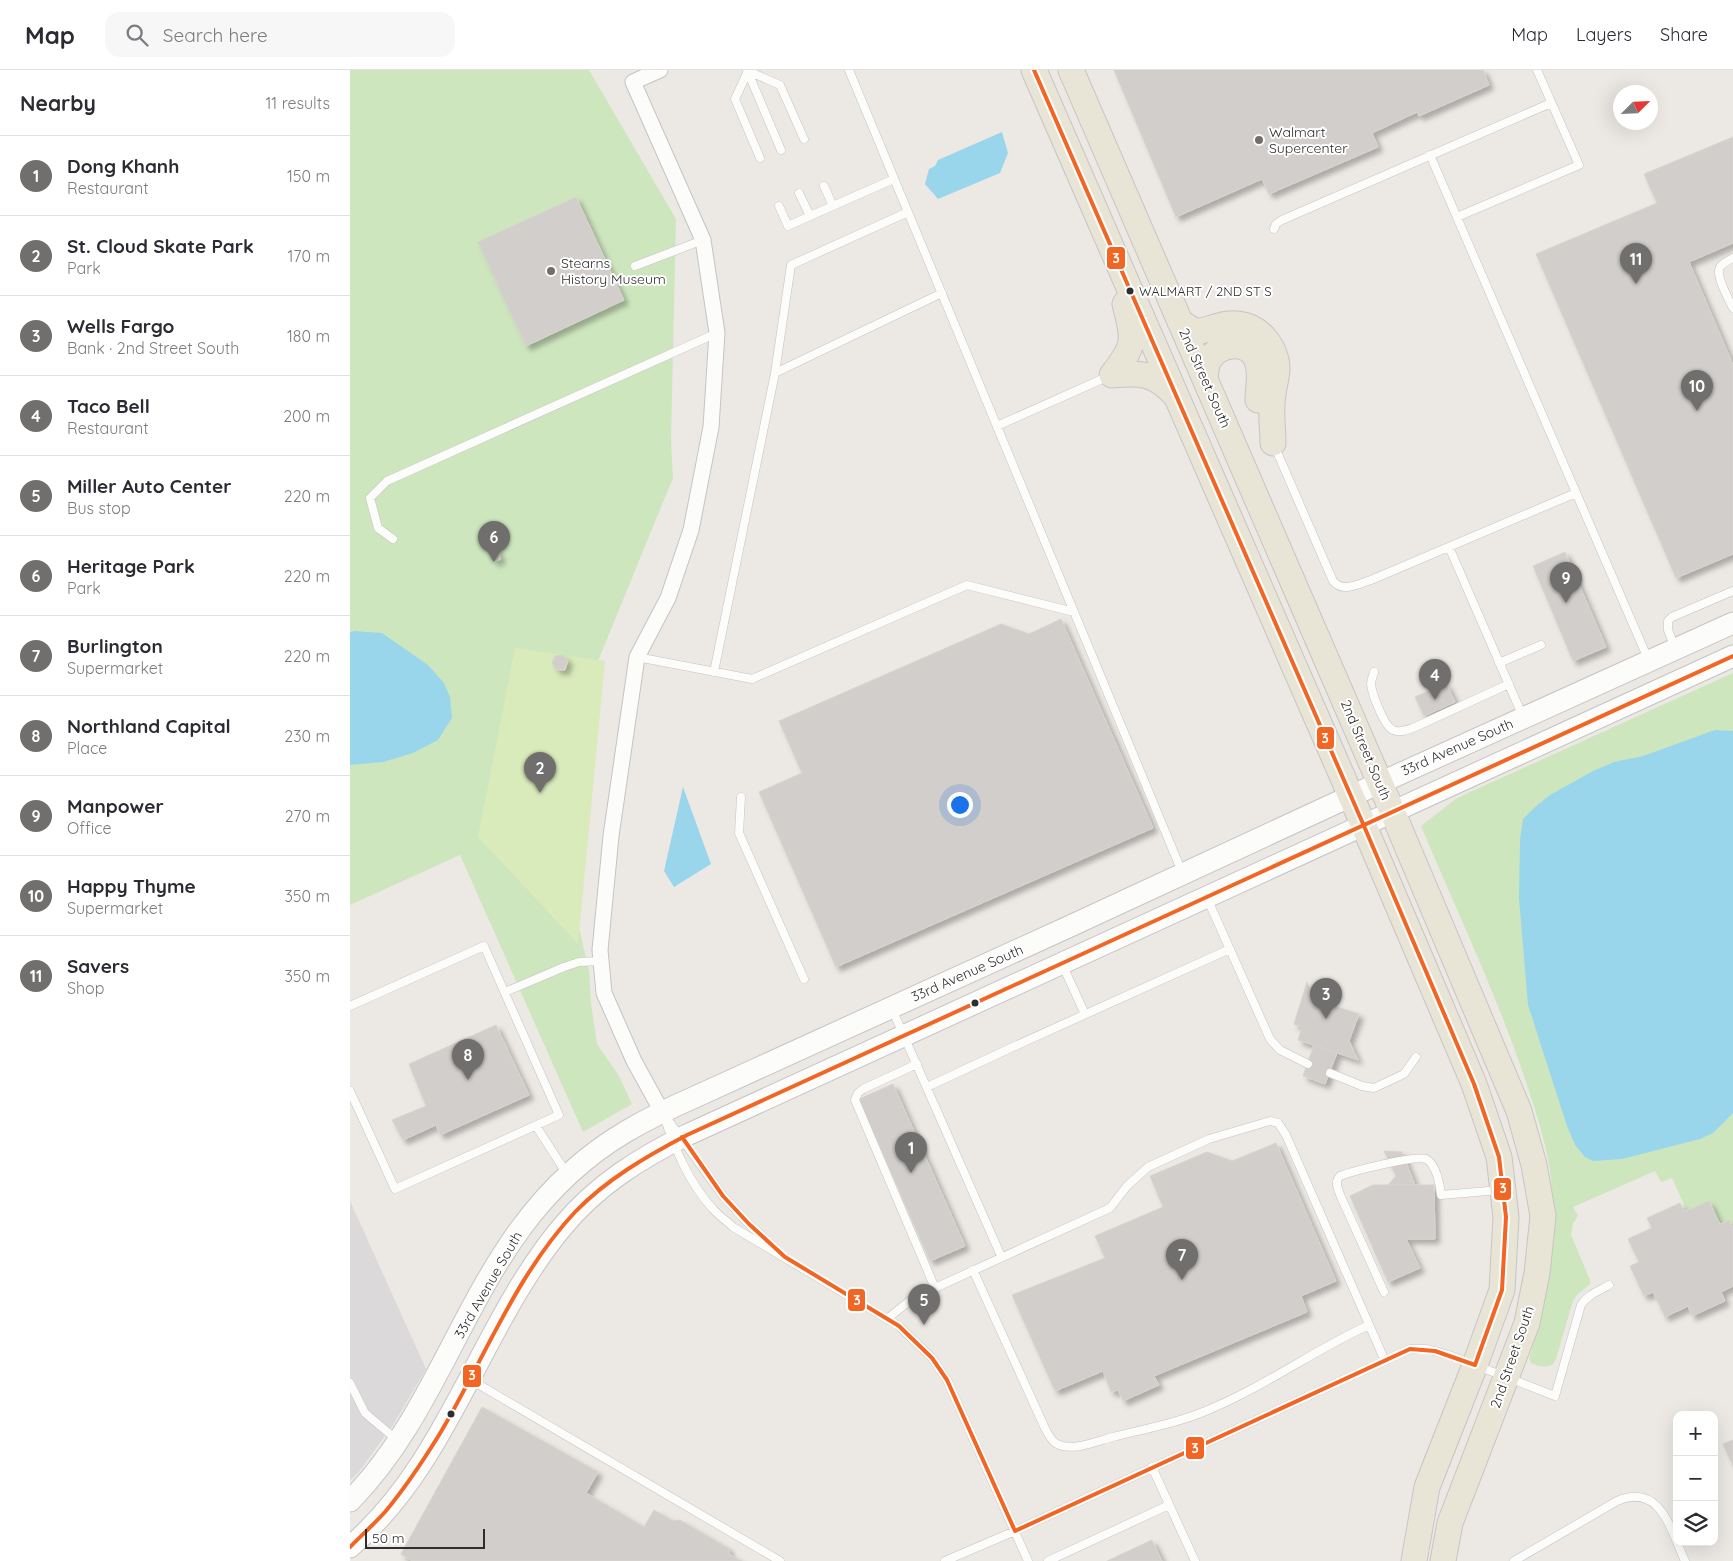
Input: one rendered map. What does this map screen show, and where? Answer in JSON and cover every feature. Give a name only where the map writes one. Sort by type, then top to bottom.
[{"type":"main road","points":[[1034,70],[1364,826],[1474,1084],[1499,1157],[1506,1217],[1502,1290],[1476,1366],[1427,1487],[1414,1561]]},
{"type":"main road","name":"2nd Street South","points":[[1071,70],[1380,782],[1519,1111],[1534,1165],[1543,1216],[1537,1273],[1527,1323],[1450,1523],[1443,1561]]},
{"type":"main road","points":[[1112,375],[1127,356],[1132,341],[1132,330],[1118,260]]},
{"type":"main road","points":[[1180,322],[1196,332],[1229,324],[1245,326],[1261,335],[1267,341],[1273,351],[1276,370],[1272,403],[1273,443]]},
{"type":"main road","points":[[1205,378],[1208,362],[1214,353],[1224,347],[1238,345],[1250,350],[1257,361],[1260,377],[1258,401],[1273,443]]},
{"type":"main road","points":[[1112,375],[1131,373],[1158,379],[1177,397]]},
{"type":"main road","name":"33rd Avenue South","points":[[350,1501],[369,1481],[398,1441],[446,1359],[497,1265],[521,1228],[546,1198],[568,1176],[616,1138],[662,1112],[1380,782],[1733,623]]},
{"type":"main road","points":[[350,1547],[390,1507],[414,1475],[433,1446],[527,1275],[564,1224],[608,1181],[639,1160],[677,1140],[1062,962],[1393,813],[1733,656]]},
{"type":"street","points":[[660,70],[632,82],[703,240],[717,332],[711,427],[691,530],[668,598],[637,657],[611,836],[600,950],[604,993],[634,1060],[662,1112]]},
{"type":"lane","points":[[747,70],[780,85],[804,139]]},
{"type":"lane","points":[[747,70],[781,150]]},
{"type":"lane","points":[[747,70],[734,99],[760,158]]},
{"type":"lane","points":[[849,70],[1182,874]]},
{"type":"lane","points":[[1457,217],[1578,165],[1537,70]]},
{"type":"lane","points":[[1274,229],[1276,224],[1282,220],[1551,103]]},
{"type":"lane","points":[[1430,155],[1649,661]]},
{"type":"lane","points":[[780,206],[788,226],[894,179]]},
{"type":"lane","points":[[824,186],[833,206]]},
{"type":"lane","points":[[799,193],[810,216]]},
{"type":"lane","points":[[714,672],[774,372],[791,265],[908,212]]},
{"type":"lane","points":[[634,266],[703,240]]},
{"type":"lane","points":[[1733,258],[1725,262],[1720,267],[1719,272],[1720,279],[1733,308]]},
{"type":"lane","points":[[774,372],[942,293]]},
{"type":"lane","points":[[393,539],[378,528],[370,498],[387,480],[717,332]]},
{"type":"lane","points":[[997,426],[1112,375]]},
{"type":"lane","points":[[1273,443],[1333,581],[1338,586],[1344,588],[1372,580],[1576,493]]},
{"type":"lane","points":[[1449,546],[1524,718]]},
{"type":"lane","points":[[637,657],[752,679],[967,585],[1074,612]]},
{"type":"lane","points":[[1676,649],[1668,630],[1668,621],[1672,617],[1733,591]]},
{"type":"lane","points":[[1500,663],[1541,645]]},
{"type":"lane","points":[[1374,672],[1371,681],[1374,697],[1386,724],[1393,730],[1398,731],[1413,728],[1508,684]]},
{"type":"lane","points":[[741,797],[739,833],[804,980]]},
{"type":"lane","points":[[1206,896],[1266,1033],[1280,1050],[1308,1064]]},
{"type":"lane","points":[[350,1006],[484,946],[559,1115],[394,1189],[350,1091]]},
{"type":"lane","points":[[927,1087],[1230,949]]},
{"type":"lane","points":[[505,992],[579,962],[601,962]]},
{"type":"lane","points":[[1062,962],[1085,1014]]},
{"type":"lane","points":[[891,1008],[1001,1256]]},
{"type":"lane","points":[[1330,1073],[1362,1086],[1374,1088],[1404,1074],[1416,1057]]},
{"type":"lane","points":[[917,1064],[863,1089],[858,1093],[855,1100],[935,1288]]},
{"type":"lane","points":[[662,1112],[677,1140],[692,1180],[713,1209],[733,1227],[899,1326],[932,1358],[943,1373],[1028,1561]]},
{"type":"lane","points":[[887,1319],[913,1298],[1001,1256],[1048,1237],[1110,1208],[1127,1186],[1154,1163],[1209,1139],[1270,1121],[1278,1123],[1286,1135],[1385,1361]]},
{"type":"lane","points":[[536,1126],[568,1176]]},
{"type":"lane","points":[[677,1140],[723,1196],[749,1224],[786,1258]]},
{"type":"lane","points":[[1384,1292],[1340,1196],[1336,1185],[1337,1179],[1348,1173],[1421,1158],[1428,1160],[1433,1167],[1438,1178],[1441,1195],[1502,1190]]},
{"type":"lane","points":[[972,1270],[1044,1426],[1055,1443],[1064,1446],[1077,1446],[1132,1433],[1209,1410],[1250,1390],[1369,1325]]},
{"type":"lane","points":[[946,1561],[1410,1349],[1418,1348],[1449,1355],[1555,1396],[1581,1305],[1589,1296],[1609,1285]]},
{"type":"lane","points":[[469,1379],[780,1561]]},
{"type":"lane","points":[[350,1383],[365,1413],[398,1441]]},
{"type":"lane","points":[[1152,1468],[1195,1561]]},
{"type":"lane","points":[[1514,1561],[1617,1501],[1635,1496],[1648,1499],[1656,1503],[1661,1509],[1685,1561]]},
{"type":"lane","points":[[1048,1561],[1169,1505]]},
{"type":"shaded area","points":[[350,1201],[426,1369],[393,1425],[358,1473],[350,1480]]},
{"type":"green space","points":[[350,70],[589,70],[676,219],[671,440],[673,478],[580,705],[567,875],[589,971],[597,1044],[619,1076],[632,1104],[583,1132],[460,855],[350,905]]},
{"type":"green space","points":[[515,648],[605,661],[578,944],[478,837]]},
{"type":"green space","points":[[1733,673],[1733,1228],[1729,1220],[1720,1224],[1709,1201],[1687,1211],[1672,1178],[1661,1182],[1655,1171],[1573,1207],[1578,1216],[1573,1223],[1571,1235],[1590,1284],[1573,1301],[1553,1364],[1537,1365],[1531,1363],[1529,1359],[1541,1315],[1549,1271],[1553,1226],[1551,1180],[1542,1132],[1516,1052],[1477,955],[1421,826],[1457,798]]},
{"type":"water","points":[[1002,132],[1008,153],[1000,173],[938,199],[925,184],[929,169],[935,166],[938,160]]},
{"type":"water","points":[[350,632],[382,633],[428,665],[444,683],[450,697],[452,718],[438,740],[413,753],[383,762],[350,765]]},
{"type":"water","points":[[1715,730],[1733,731],[1733,1113],[1713,1133],[1700,1139],[1622,1159],[1593,1161],[1585,1157],[1575,1145],[1567,1126],[1528,1005],[1519,899],[1520,839],[1523,819],[1550,795],[1593,771],[1614,762],[1643,756]]},
{"type":"water","points":[[683,787],[711,864],[674,887],[664,871]]},
{"type":"building","name":"Walmart Supercenter","points":[[1114,70],[1483,70],[1489,85],[1419,116],[1417,112],[1372,133],[1378,147],[1269,194],[1262,179],[1176,217]]},
{"type":"building","points":[[1733,137],[1733,243],[1689,262],[1733,365],[1733,554],[1676,578],[1536,254],[1657,203],[1644,174]]},
{"type":"building","name":"Stearns History Museum","points":[[576,197],[624,300],[526,346],[478,242]]},
{"type":"building","points":[[497,549],[501,559],[494,562],[490,552]]},
{"type":"building","points":[[1565,552],[1606,647],[1573,661],[1533,566]]},
{"type":"building","points":[[1061,619],[1153,828],[836,967],[759,792],[802,773],[779,721],[1001,624],[1029,634]]},
{"type":"building","points":[[563,655],[568,661],[565,670],[557,670],[552,663],[555,656]]},
{"type":"building","points":[[1446,683],[1455,702],[1424,716],[1415,697]]},
{"type":"building","points":[[1307,982],[1315,1000],[1359,1014],[1349,1041],[1358,1060],[1298,1040],[1302,1027],[1294,1024]]},
{"type":"building","points":[[496,1025],[529,1095],[440,1135],[436,1125],[403,1140],[392,1120],[426,1106],[409,1064]]},
{"type":"building","points":[[1314,1045],[1337,1053],[1325,1084],[1303,1076]]},
{"type":"building","points":[[893,1084],[965,1246],[930,1261],[859,1099]]},
{"type":"building","points":[[1276,1143],[1336,1281],[1301,1296],[1307,1312],[1154,1376],[1159,1385],[1123,1401],[1118,1390],[1111,1392],[1103,1371],[1055,1391],[1012,1295],[1105,1258],[1095,1236],[1163,1207],[1150,1176],[1207,1152],[1232,1161]]},
{"type":"building","points":[[1384,1151],[1402,1152],[1415,1185],[1388,1185],[1396,1176]]},
{"type":"building","points":[[1373,1185],[1434,1185],[1435,1239],[1406,1239],[1420,1268],[1388,1282],[1350,1196]]},
{"type":"building","points":[[1709,1201],[1720,1224],[1729,1220],[1733,1228],[1733,1286],[1721,1292],[1725,1301],[1692,1316],[1688,1306],[1665,1317],[1653,1292],[1644,1296],[1630,1266],[1639,1262],[1628,1239],[1652,1228],[1647,1218],[1680,1203],[1684,1212]]},
{"type":"building","points":[[482,1407],[598,1472],[586,1493],[644,1527],[654,1510],[673,1521],[680,1520],[728,1548],[730,1555],[742,1561],[413,1561],[401,1554]]},
{"type":"building","points":[[1733,1440],[1733,1466],[1723,1444]]},
{"type":"building","points":[[1152,1540],[1162,1561],[1107,1561]]},
{"type":"transit line","name":"3","points":[[682,1137],[723,1196],[749,1224],[785,1257],[899,1326],[932,1358],[947,1380],[1015,1531],[1410,1349],[1435,1351],[1475,1365],[1502,1290],[1506,1217],[1499,1157],[1474,1084],[1364,826],[1034,70]]},
{"type":"transit line","name":"3","points":[[350,1547],[385,1512],[427,1455],[517,1291],[554,1237],[587,1200],[628,1169],[687,1135],[1733,656]]},
{"type":"place","name":"Walmart Supercenter","points":[[1259,140]]},
{"type":"place","name":"Stearns History Museum","points":[[551,271]]},
{"type":"place","name":"Savers","points":[[1636,284]]},
{"type":"place","name":"WALMART / 2ND ST S","points":[[1130,291]]},
{"type":"place","name":"Happy Thyme","points":[[1697,411]]},
{"type":"place","name":"Heritage Park","points":[[494,562]]},
{"type":"place","name":"Manpower","points":[[1566,603]]},
{"type":"place","name":"Taco Bell","points":[[1435,700]]},
{"type":"place","name":"St. Cloud Skate Park","points":[[540,793]]},
{"type":"place","name":"Wells Fargo","points":[[1326,1019]]},
{"type":"place","name":"Northland Capital","points":[[468,1080]]},
{"type":"place","name":"Dong Khanh","points":[[911,1173]]},
{"type":"place","name":"Burlington","points":[[1182,1280]]},
{"type":"place","name":"Miller Auto Center","points":[[924,1325]]}]
